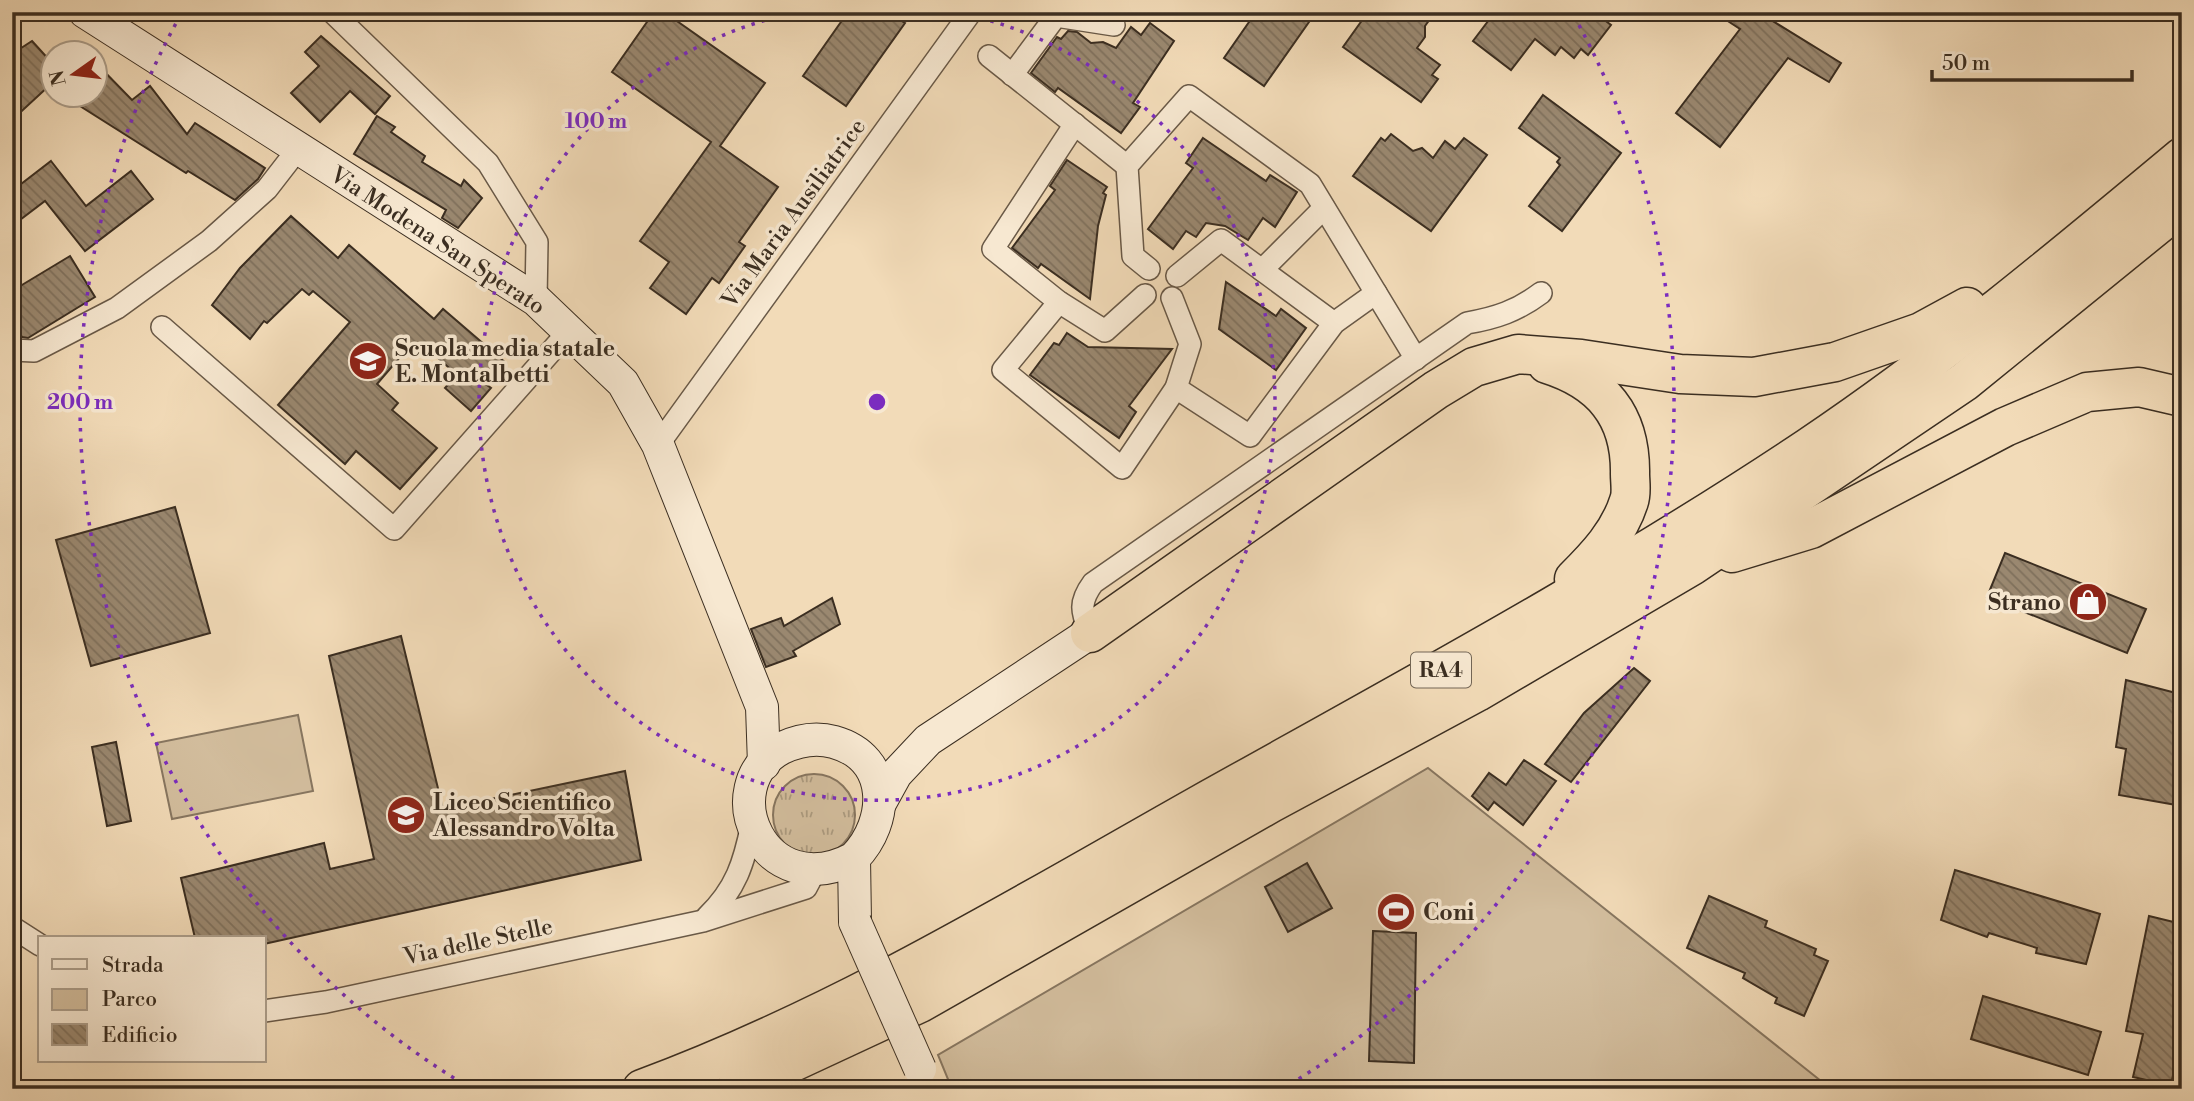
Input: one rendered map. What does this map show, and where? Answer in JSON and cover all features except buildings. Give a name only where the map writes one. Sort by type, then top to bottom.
[{"type":"highway","name":"RA4","points":[[642,1089],[698,1068],[916,964],[1537,615],[1684,529],[1814,443],[2010,300],[2182,157]]},
{"type":"highway","name":"RA4","points":[[735,1089],[920,1003],[1271,803],[1477,692],[1693,565],[1965,382],[2182,205]]},
{"type":"highway","points":[[1090,633],[1436,390],[1474,367],[1518,354],[1581,359],[1680,374],[1754,377],[1835,362],[1922,332],[1973,303],[2010,300]]},
{"type":"highway","points":[[1518,354],[1573,372],[1601,394],[1620,415],[1630,458],[1630,499],[1606,548],[1537,615]]},
{"type":"highway","points":[[1693,565],[1811,529],[2004,427],[2087,392],[2139,387],[2182,397]]},
{"type":"street","name":"Via Modena San Sperato","points":[[85,12],[536,300],[623,383],[658,445],[762,707]]},
{"type":"street","points":[[331,12],[488,163],[537,242],[536,300]]},
{"type":"street","name":"Via Maria Ausiliatrice","points":[[658,445],[971,12]]},
{"type":"street","points":[[1012,75],[1056,16],[1114,25]]},
{"type":"street","points":[[989,56],[1127,166]]},
{"type":"street","points":[[1145,295],[1161,302],[1172,298],[1178,288],[1177,276],[1167,267],[1149,269],[1133,256],[1127,166],[1189,96],[1310,184],[1416,359]]},
{"type":"street","points":[[1075,124],[993,249],[1059,302],[1105,331],[1145,295]]},
{"type":"street","points":[[12,350],[34,351],[117,308],[209,241],[267,189],[298,149]]},
{"type":"street","points":[[1262,270],[1324,208]]},
{"type":"street","points":[[1177,276],[1222,240],[1334,323]]},
{"type":"street","points":[[1145,295],[1142,282],[1149,269]]},
{"type":"street","points":[[1176,388],[1250,436],[1334,323],[1376,293]]},
{"type":"street","points":[[752,824],[761,843],[776,858],[794,868],[815,871],[836,868],[855,858],[873,833],[880,803],[896,774],[928,740],[1090,633],[1081,610],[1083,596],[1093,583],[1467,323],[1502,316],[1523,307],[1541,293]]},
{"type":"street","points":[[1059,302],[1003,370],[1122,468],[1176,388],[1190,344],[1172,298]]},
{"type":"street","points":[[162,327],[394,529],[570,330]]},
{"type":"street","points":[[762,707],[784,726],[809,739],[840,744],[854,752],[868,766],[877,783],[880,803]]},
{"type":"street","points":[[704,921],[729,895],[747,847],[752,824],[751,792],[764,764],[762,707]]},
{"type":"street","points":[[764,764],[792,743],[809,739]]},
{"type":"street","points":[[854,752],[888,752],[928,740]]},
{"type":"street","points":[[855,858],[855,922]]},
{"type":"street","points":[[815,871],[855,922],[923,1079]]},
{"type":"street","name":"Via delle Stelle","points":[[266,1011],[326,1002],[704,921],[806,888],[815,871]]},
{"type":"street","points":[[12,927],[38,944]]},
{"type":"green space","points":[[298,715],[313,791],[172,819],[156,743]]},
{"type":"green space","name":"Coni","points":[[1428,768],[1831,1089],[952,1089],[938,1055]]},
{"type":"green space","points":[[814,774],[830,777],[843,786],[852,799],[855,815],[852,831],[843,844],[830,853],[814,856],[798,853],[785,844],[776,831],[773,815],[776,799],[785,786],[798,777]]},
{"type":"place","name":"Scuola media statale E. Montalbetti","points":[[368,361]]},
{"type":"place","name":"Strano","points":[[2088,602]]},
{"type":"place","name":"Liceo Scientifico Alessandro Volta","points":[[406,815]]},
{"type":"place","name":"Coni","points":[[1396,912]]}]
